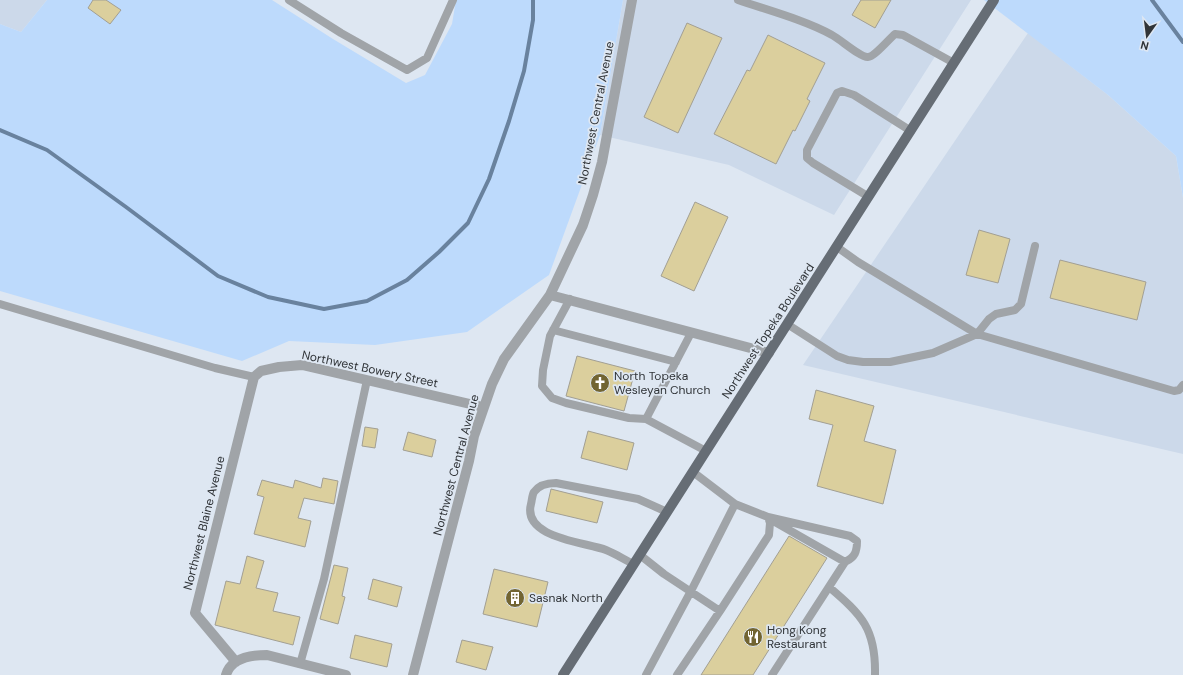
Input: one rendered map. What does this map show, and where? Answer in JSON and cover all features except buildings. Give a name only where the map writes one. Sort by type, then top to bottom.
[{"type":"main road","name":"Northwest Topeka Boulevard","points":[[563,675],[994,0]]},
{"type":"street","name":"Northwest Central Avenue","points":[[414,675],[469,461],[474,436],[483,407],[504,359],[550,295],[583,225],[593,195],[602,162],[632,0]]},
{"type":"street","points":[[550,295],[570,299],[769,353]]},
{"type":"street","name":"Northwest Bowery Street","points":[[254,377],[261,371],[279,367],[302,365],[483,407]]},
{"type":"street","name":"Northwest Blaine Avenue","points":[[236,662],[195,613],[254,377]]},
{"type":"street","points":[[226,675],[227,670],[236,662],[254,655],[267,655],[346,675]]},
{"type":"lane","points":[[289,0],[342,33],[407,70],[427,58],[453,0]]},
{"type":"lane","points":[[738,0],[823,30],[840,39],[859,55],[866,57],[872,56],[895,34],[903,35],[954,63]]},
{"type":"lane","points":[[868,197],[807,158],[806,150],[837,93],[842,91],[854,95],[911,131]]},
{"type":"lane","points":[[787,324],[837,356],[848,360],[863,362],[890,362],[933,353],[977,334],[989,319],[996,314],[1015,310],[1021,304],[1035,246]]},
{"type":"lane","points":[[836,247],[858,262],[977,334],[1174,391],[1179,390],[1183,386]]},
{"type":"lane","points":[[570,299],[550,336],[543,370],[542,386],[552,398],[566,403],[628,418],[646,420],[706,451]]},
{"type":"lane","points":[[0,304],[215,368],[254,377]]},
{"type":"lane","points":[[553,330],[676,362]]},
{"type":"lane","points":[[646,420],[691,333]]},
{"type":"lane","points":[[300,664],[324,579],[367,380]]},
{"type":"lane","points":[[693,472],[735,504],[768,517],[850,536],[857,541],[855,555],[851,559],[844,562],[772,675]]},
{"type":"lane","points":[[634,564],[606,550],[556,537],[544,531],[535,524],[530,517],[530,508],[534,493],[540,487],[548,483],[556,483],[638,499],[667,512]]},
{"type":"lane","points":[[646,675],[735,504]]},
{"type":"lane","points":[[768,517],[844,562]]},
{"type":"lane","points":[[677,675],[769,535],[770,524],[768,517]]},
{"type":"lane","points":[[640,555],[664,574],[720,610]]},
{"type":"lane","points":[[828,587],[849,604],[863,620],[870,633],[874,646],[876,675]]},
{"type":"shaded area","points":[[0,0],[47,0],[21,32],[0,24]]},
{"type":"shaded area","points":[[47,0],[272,0],[406,83],[425,75],[452,24],[456,0],[623,0],[600,135],[549,275],[467,332],[375,345],[289,341],[242,361],[0,291],[0,24],[21,32]]},
{"type":"shaded area","points":[[623,0],[971,0],[834,215],[729,165],[600,135]]},
{"type":"shaded area","points":[[984,0],[1183,0],[1183,198],[1176,156],[1108,95]]},
{"type":"shaded area","points":[[1028,33],[1108,95],[1176,156],[1183,198],[1183,454],[803,365]]},
{"type":"waterway","points":[[0,130],[47,150],[218,276],[268,297],[324,309],[367,301],[407,280],[439,252],[468,223],[489,179],[524,71],[533,20],[533,0]]},
{"type":"waterway","points":[[1152,0],[1183,42]]},
{"type":"place","name":"North Topeka Wesleyan Church","points":[[600,383]]},
{"type":"place","name":"Sasnak North","points":[[515,598]]},
{"type":"place","name":"Hong Kong Restaurant","points":[[753,637]]}]
